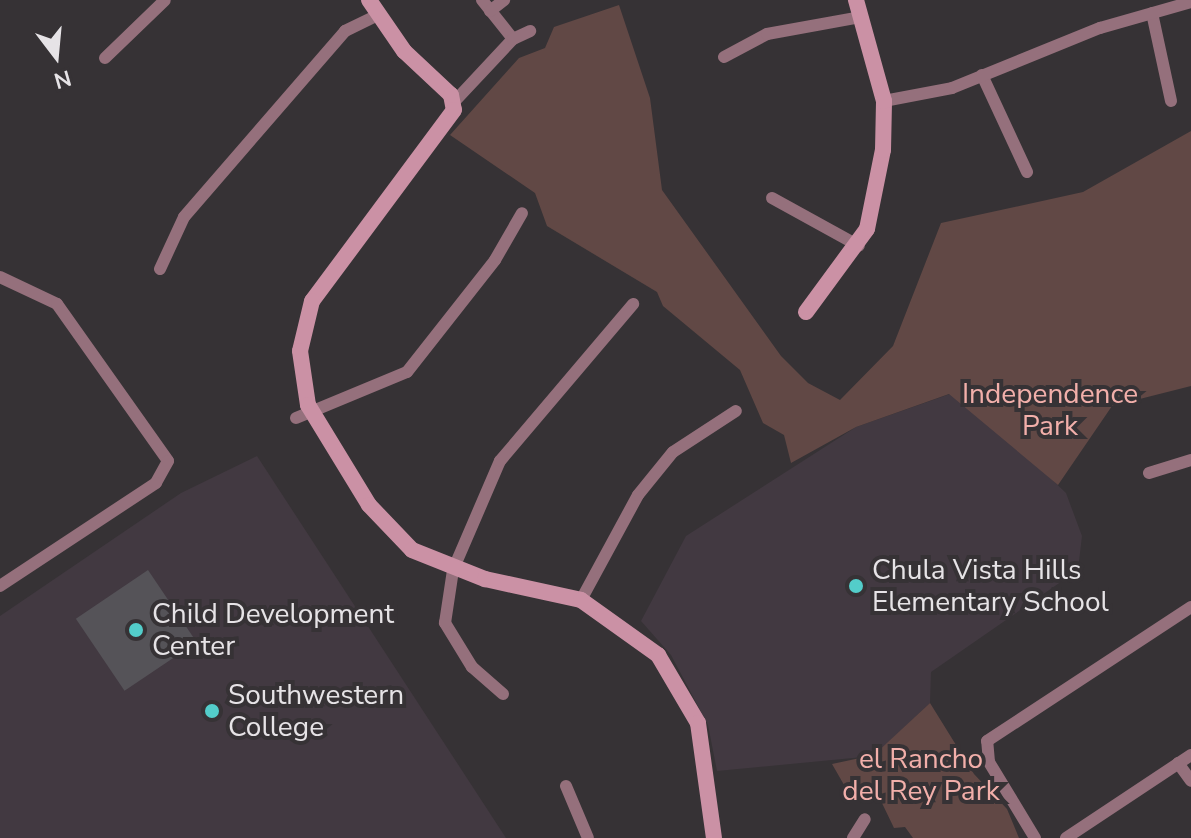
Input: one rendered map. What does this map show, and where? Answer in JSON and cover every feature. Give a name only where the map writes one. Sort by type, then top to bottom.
[{"type":"street","points":[[369,0],[376,16],[454,102]]},
{"type":"street","points":[[482,0],[513,39]]},
{"type":"street","points":[[490,11],[504,0]]},
{"type":"street","points":[[806,312],[859,246],[876,194],[884,101],[856,0]]},
{"type":"street","points":[[105,58],[159,2]]},
{"type":"street","points":[[884,101],[982,75],[1152,13],[1191,2]]},
{"type":"street","points":[[1152,13],[1171,101]]},
{"type":"street","points":[[160,269],[183,219],[345,31],[376,16]]},
{"type":"street","points":[[724,57],[767,34],[861,17]]},
{"type":"street","points":[[530,31],[513,39],[454,102],[451,116],[312,301],[300,361],[304,417],[394,535],[453,570],[581,600],[643,639],[680,682],[707,757],[714,838]]},
{"type":"street","points":[[982,75],[1027,172]]},
{"type":"street","points":[[772,198],[859,246]]},
{"type":"street","points":[[304,417],[407,372],[495,260],[522,213]]},
{"type":"street","points":[[0,277],[57,304],[165,451],[166,471],[156,483],[0,586]]},
{"type":"street","points":[[503,694],[472,667],[445,623],[453,570],[500,461],[633,304]]},
{"type":"street","points":[[581,600],[638,495],[679,447],[736,411]]},
{"type":"street","points":[[1149,473],[1191,460]]},
{"type":"street","points":[[1035,838],[989,762],[987,741],[1191,607]]},
{"type":"street","points":[[1066,838],[1191,755]]},
{"type":"street","points":[[1178,763],[1191,781]]},
{"type":"street","points":[[566,786],[588,838]]},
{"type":"street","points":[[853,838],[865,819]]},
{"type":"shaded area","name":"Chula Vista Hills Elementary School","points":[[950,394],[999,429],[1066,493],[1082,536],[1078,570],[931,672],[930,703],[874,756],[717,771],[708,725],[671,655],[641,621],[686,536],[856,427]]},
{"type":"shaded area","name":"Southwestern College","points":[[257,456],[506,838],[0,838],[0,616],[181,493]]},
{"type":"green space","name":"Independence Park","points":[[619,5],[650,98],[662,190],[781,356],[808,383],[840,400],[893,346],[941,223],[1083,192],[1191,131],[1191,386],[1112,406],[1058,485],[949,394],[856,427],[791,463],[784,435],[763,423],[740,370],[663,306],[657,292],[547,226],[535,193],[450,135],[519,58],[545,48],[554,27]]},
{"type":"green space","name":"el Rancho del Rey Park","points":[[930,703],[974,774],[1007,809],[1019,838],[913,838],[905,827],[894,828],[880,799],[851,797],[832,764],[874,755]]},
{"type":"building","name":"Child Development Center","points":[[148,570],[197,642],[125,691],[76,619]]},
{"type":"place","name":"Chula Vista Hills Elementary School","points":[[856,586]]},
{"type":"place","name":"Child Development Center","points":[[136,630]]},
{"type":"place","name":"Southwestern College","points":[[212,711]]}]
